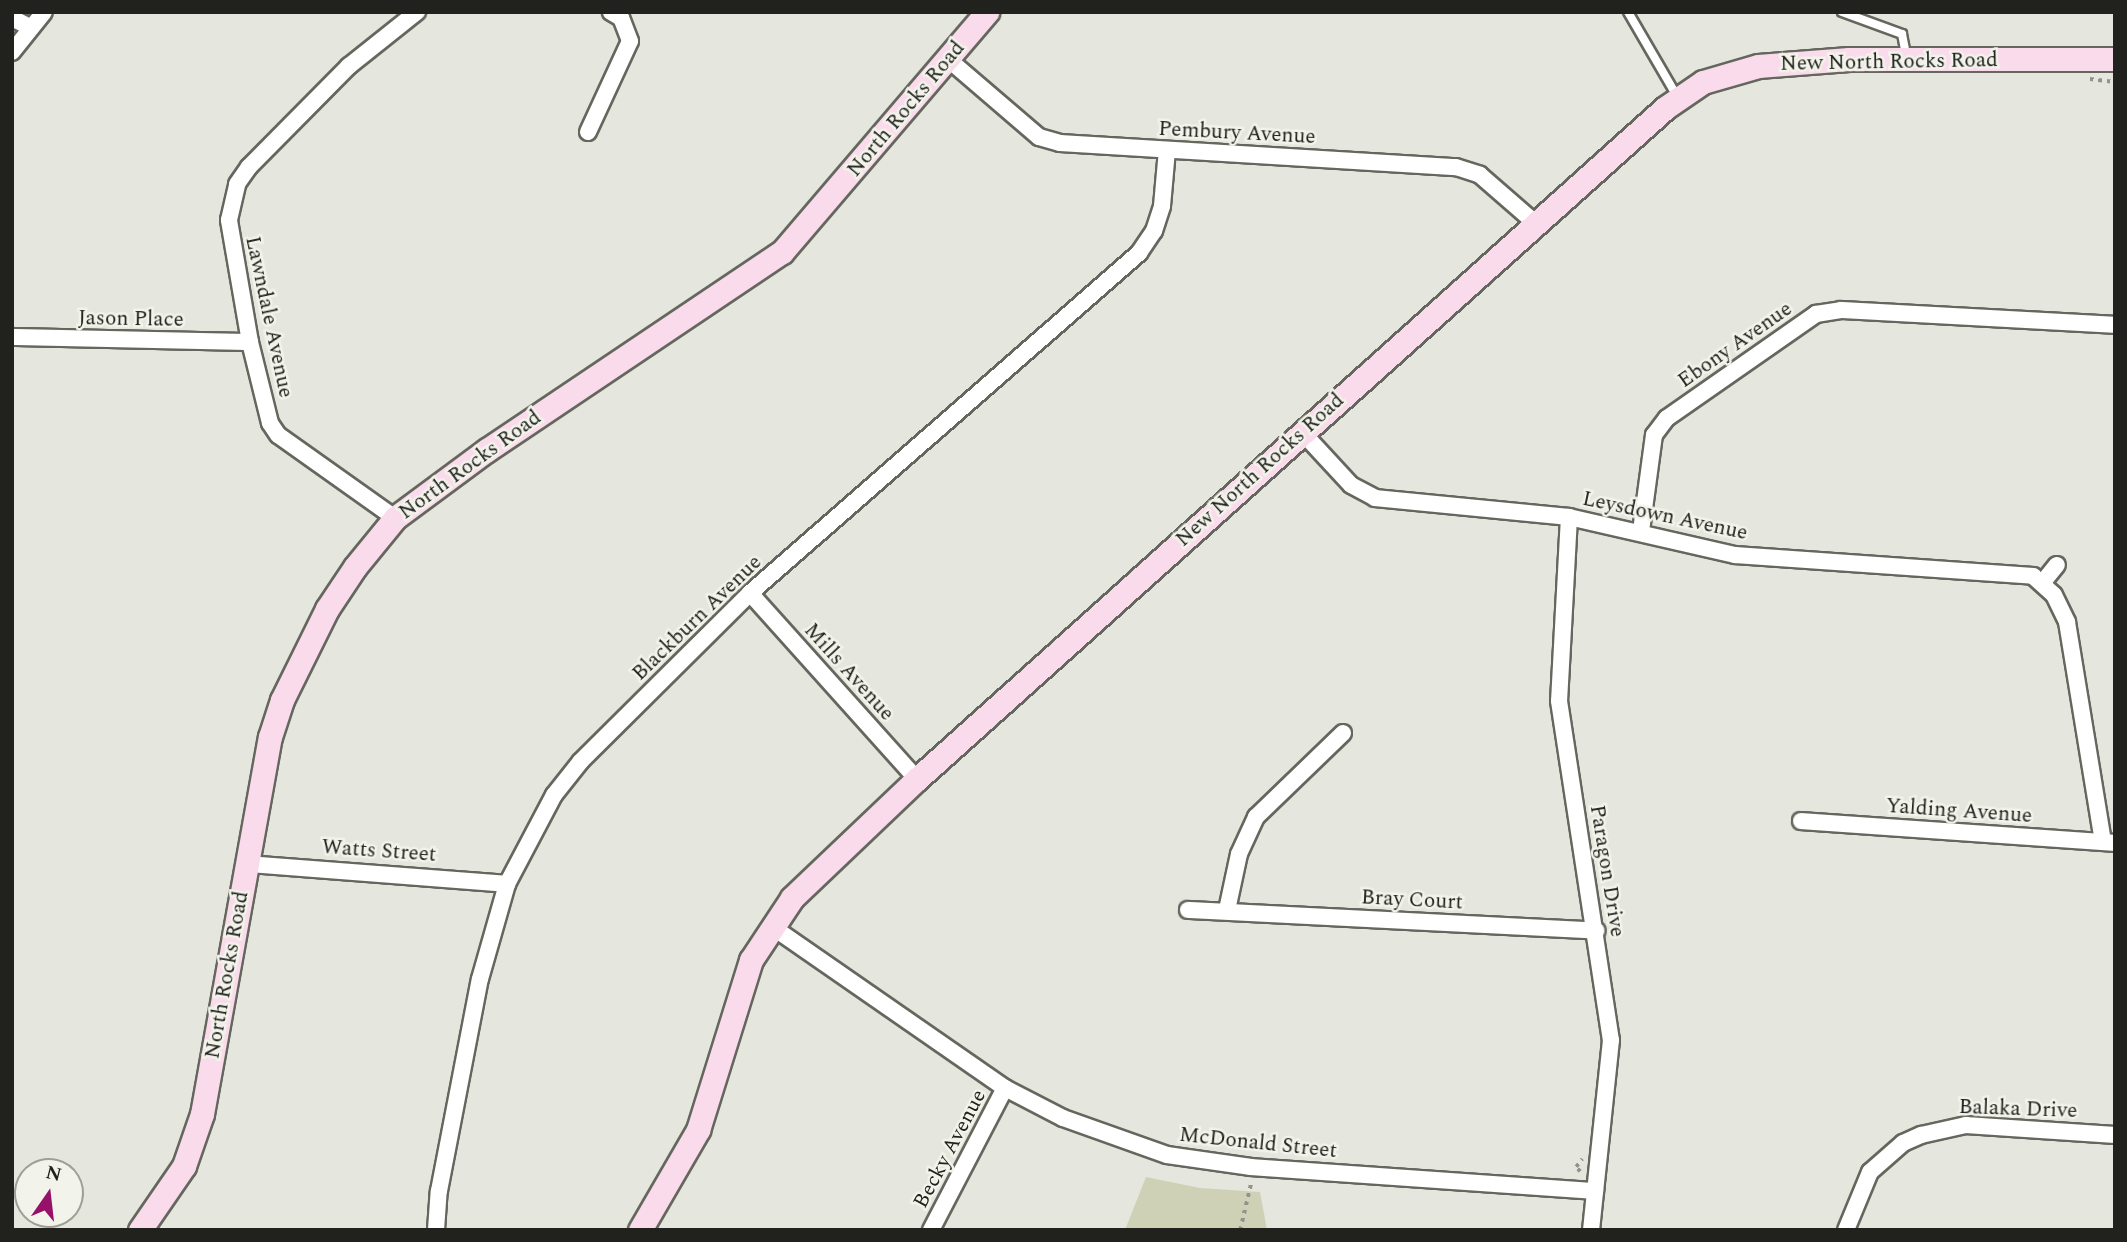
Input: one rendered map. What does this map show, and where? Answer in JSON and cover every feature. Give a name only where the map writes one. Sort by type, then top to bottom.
[{"type":"street","points":[[12,52],[44,12]]},
{"type":"street","name":"Lawndale Avenue","points":[[396,518],[278,435],[260,389],[229,228],[237,184],[349,66],[417,12]]},
{"type":"street","points":[[588,132],[630,41],[621,18],[611,12]]},
{"type":"street","name":"North Rocks Road","points":[[140,1230],[169,1193],[195,1139],[270,737],[282,700],[327,609],[396,518],[487,450],[782,252],[987,12]]},
{"type":"street","points":[[12,18],[30,27]]},
{"type":"street","name":"Pembury Avenue","points":[[948,59],[1039,137],[1060,143],[1456,167],[1480,175],[1534,222]]},
{"type":"street","name":"New North Rocks Road","points":[[640,1230],[698,1130],[738,994],[771,926],[818,870],[1534,222],[1678,98],[1703,82],[1758,66],[1907,59],[2115,59]]},
{"type":"street","name":"Blackburn Avenue","points":[[436,1230],[439,1191],[480,979],[507,884],[554,795],[581,761],[750,593],[1139,253],[1154,231],[1162,206],[1167,150]]},
{"type":"street","name":"Ebony Avenue","points":[[1641,531],[1654,435],[1667,418],[1816,314],[1841,310],[2115,325]]},
{"type":"street","name":"Jason Place","points":[[12,337],[250,342]]},
{"type":"street","name":"Leysdown Avenue","points":[[1303,432],[1351,485],[1374,498],[1569,517],[1641,531],[1735,555],[2013,571],[2043,582]]},
{"type":"street","name":"Paragon Drive","points":[[1569,517],[1559,701],[1611,1040],[1587,1190],[1591,1230]]},
{"type":"street","points":[[2057,565],[2043,582],[2067,622],[2109,842]]},
{"type":"street","name":"Mills Avenue","points":[[750,593],[917,779]]},
{"type":"street","points":[[1227,910],[1239,854],[1256,817],[1343,733]]},
{"type":"street","name":"Yalding Avenue","points":[[1801,821],[2109,842]]},
{"type":"street","name":"Watts Street","points":[[248,864],[507,884]]},
{"type":"street","name":"Bray Court","points":[[1188,910],[1595,931]]},
{"type":"street","name":"McDonald Street","points":[[771,926],[1005,1088],[1063,1118],[1157,1152],[1251,1167],[1587,1190]]},
{"type":"street","name":"Becky Avenue","points":[[931,1230],[1005,1088]]},
{"type":"street","name":"Balaka Drive","points":[[1846,1230],[1870,1172],[1903,1143],[1922,1135],[1966,1125],[2115,1135]]},
{"type":"lane","points":[[1628,12],[1678,98]]},
{"type":"lane","points":[[1842,12],[1902,34],[1907,59]]},
{"type":"path","points":[[2093,82],[2115,82]]},
{"type":"path","points":[[1584,1145],[1576,1167],[1582,1174],[1587,1190]]},
{"type":"path","points":[[1240,1230],[1251,1167]]},
{"type":"green space","points":[[1146,1177],[1200,1188],[1260,1192],[1267,1230],[1125,1230]]}]
